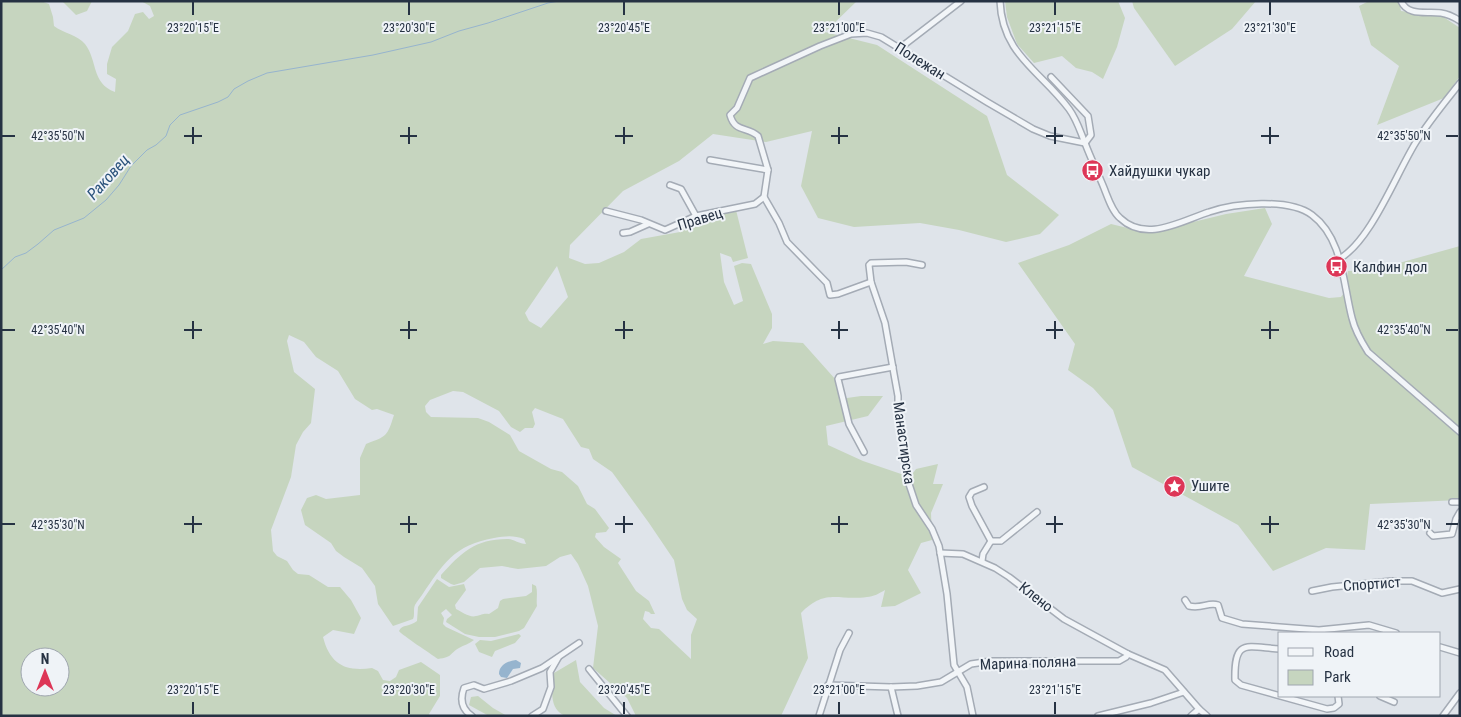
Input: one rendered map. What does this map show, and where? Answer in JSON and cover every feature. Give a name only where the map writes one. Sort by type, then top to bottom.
[{"type":"street","points":[[900,48],[961,1]]},
{"type":"street","points":[[1000,1],[1001,14],[1010,42],[1024,62],[1064,103],[1078,126],[1113,208],[1120,218],[1128,224],[1155,230],[1223,208],[1243,206],[1286,205],[1299,208],[1312,215],[1324,227],[1333,241],[1339,259],[1352,320],[1358,337],[1368,352],[1460,432]]},
{"type":"street","points":[[1401,1],[1407,10],[1443,13],[1460,21]]},
{"type":"street","name":"Полежан","points":[[768,170],[758,136],[737,128],[732,124],[730,115],[737,108],[750,78],[851,34],[867,33],[881,37],[1033,129],[1050,136],[1085,143]]},
{"type":"street","points":[[1051,77],[1088,116],[1091,135],[1085,143]]},
{"type":"street","points":[[1339,259],[1347,254],[1364,236],[1417,141],[1460,83]]},
{"type":"street","points":[[710,160],[768,170],[764,197],[779,223],[787,242],[827,283],[830,295],[871,282],[869,264],[906,262],[922,265]]},
{"type":"street","points":[[670,185],[681,189],[696,216]]},
{"type":"street","name":"Правец","points":[[606,211],[634,218],[665,230],[696,216],[755,204],[764,197]]},
{"type":"street","points":[[623,233],[648,224]]},
{"type":"street","name":"Манастирска","points":[[871,282],[884,320],[893,367],[898,396],[898,418],[907,464],[907,478],[916,505],[932,529],[940,553],[952,657],[966,687],[973,716]]},
{"type":"street","points":[[864,452],[849,424],[838,379],[839,377],[854,373],[893,367]]},
{"type":"street","points":[[984,487],[970,493],[969,496],[972,506],[991,541]]},
{"type":"street","points":[[1452,502],[1460,502]]},
{"type":"street","points":[[991,541],[1001,541],[1037,512]]},
{"type":"street","points":[[1430,533],[1433,536],[1452,534],[1460,512]]},
{"type":"street","points":[[982,561],[983,554],[991,541]]},
{"type":"street","name":"Клено","points":[[940,553],[963,554],[982,561],[1009,576],[1064,619],[1128,654]]},
{"type":"street","name":"Спортист","points":[[1312,591],[1392,581],[1412,581],[1442,592],[1460,590]]},
{"type":"street","points":[[1186,600],[1189,606],[1198,608],[1216,604],[1220,607],[1222,618],[1242,624],[1319,632],[1369,625],[1393,632]]},
{"type":"street","points":[[818,716],[840,650],[849,634]]},
{"type":"street","points":[[472,716],[468,714],[462,705],[460,697],[464,688],[474,685],[484,689],[511,681],[542,668],[579,644]]},
{"type":"street","points":[[1278,649],[1247,647],[1241,649],[1237,654],[1235,680],[1241,686],[1278,696]]},
{"type":"street","points":[[1441,647],[1460,653]]},
{"type":"street","points":[[1128,654],[1165,670],[1207,716]]},
{"type":"street","name":"Марина поляна","points":[[828,685],[917,686],[941,682],[971,664],[992,661],[1119,661],[1128,654]]},
{"type":"street","points":[[532,716],[543,709],[551,686],[550,672],[558,657]]},
{"type":"street","points":[[589,669],[627,716]]},
{"type":"street","points":[[891,687],[898,716]]},
{"type":"street","points":[[1098,716],[1184,692]]},
{"type":"street","points":[[1443,716],[1460,692]]},
{"type":"street","points":[[1282,697],[1327,709],[1334,708],[1339,704],[1338,697]]},
{"type":"street","points":[[1382,697],[1394,702]]},
{"type":"street","points":[[1191,716],[1199,709]]},
{"type":"green space","points":[[1,1],[41,1],[49,4],[54,26],[78,38],[85,44],[92,57],[98,77],[107,88],[115,92],[116,79],[107,74],[107,64],[112,47],[128,31],[135,14],[143,12],[149,19],[154,16],[150,6],[141,1],[857,1],[825,32],[877,45],[987,116],[1007,175],[1059,215],[1040,234],[1006,242],[959,230],[920,223],[854,227],[818,218],[801,186],[812,131],[766,142],[713,134],[679,161],[623,191],[570,245],[569,258],[585,264],[599,263],[624,252],[641,239],[680,232],[686,224],[736,210],[748,258],[733,262],[731,257],[720,253],[724,282],[734,305],[743,301],[734,266],[742,263],[751,264],[772,314],[772,328],[763,344],[773,341],[803,343],[836,380],[840,399],[861,396],[883,396],[868,416],[826,426],[828,445],[863,461],[910,477],[916,469],[938,464],[933,484],[943,484],[931,513],[932,540],[921,543],[908,570],[921,593],[895,606],[881,607],[885,590],[869,597],[825,598],[810,605],[801,613],[808,658],[781,716],[636,716],[627,698],[593,668],[598,626],[588,586],[571,554],[560,557],[546,566],[518,569],[502,566],[480,568],[464,582],[454,585],[441,578],[441,575],[448,567],[469,549],[496,540],[510,539],[526,544],[524,539],[517,537],[509,536],[480,541],[459,551],[443,565],[417,602],[414,607],[413,619],[393,626],[378,604],[375,586],[362,568],[336,551],[331,543],[305,525],[301,510],[307,498],[316,495],[326,499],[360,495],[360,458],[366,444],[382,437],[388,432],[394,415],[377,409],[372,410],[355,399],[338,371],[316,357],[304,342],[289,335],[287,341],[294,372],[315,389],[311,423],[303,432],[296,445],[291,477],[271,530],[273,551],[277,556],[287,561],[298,574],[309,575],[328,587],[340,587],[351,600],[361,618],[354,634],[333,630],[323,637],[334,660],[354,669],[372,668],[378,671],[383,680],[390,681],[396,677],[399,670],[421,662],[440,675],[440,696],[429,714],[430,716],[1,716]],"holes":[[[557,266],[568,297],[541,328],[529,321],[525,313]],[[453,391],[463,392],[499,411],[511,427],[520,432],[525,428],[533,428],[535,424],[532,412],[535,408],[563,419],[581,447],[589,449],[593,459],[612,472],[674,560],[682,599],[687,610],[697,619],[691,635],[691,659],[659,629],[651,628],[643,619],[645,611],[655,614],[649,601],[636,591],[618,563],[621,559],[604,547],[595,537],[596,533],[606,532],[609,528],[595,509],[587,504],[578,486],[562,472],[551,469],[519,451],[510,435],[489,422],[478,418],[431,417],[426,412],[425,406],[430,400]]]},
{"type":"green space","points":[[62,1],[92,1],[87,11],[76,15]]},
{"type":"green space","points":[[1005,1],[1118,1],[1125,18],[1117,47],[1103,79],[1092,72],[1076,68],[1062,56],[1034,63],[1017,44],[1007,17]]},
{"type":"green space","points":[[1132,1],[1256,1],[1232,29],[1175,66],[1134,8]]},
{"type":"green space","points":[[1369,1],[1399,1],[1401,11],[1442,16],[1460,28],[1460,76],[1444,98],[1377,125],[1399,66],[1371,45],[1359,6]]},
{"type":"green space","points":[[1265,208],[1272,224],[1244,276],[1329,298],[1341,297],[1349,286],[1348,271],[1374,270],[1460,246],[1460,500],[1370,504],[1365,550],[1326,548],[1273,571],[1238,525],[1132,467],[1113,410],[1093,388],[1068,370],[1075,344],[1018,263],[1069,245],[1111,224],[1148,233],[1226,214]]},
{"type":"green space","points":[[437,579],[449,587],[464,584],[466,590],[455,605],[456,609],[471,616],[489,614],[498,608],[500,601],[503,599],[526,596],[532,592],[532,584],[536,586],[537,606],[524,628],[495,637],[479,637],[465,634],[446,622],[452,615],[446,609],[441,613],[444,618],[443,624],[474,640],[449,656],[438,659],[399,631],[402,627],[417,621],[418,607]]},
{"type":"green space","points":[[519,634],[521,636],[515,643],[495,651],[492,657],[479,652],[475,644],[480,640],[491,641]]},
{"type":"green space","points":[[576,660],[580,682],[604,708],[617,716],[566,716],[556,709],[552,698],[554,673]]},
{"type":"green space","points":[[478,696],[507,716],[489,716],[469,705],[471,697]]},
{"type":"water","points":[[516,660],[521,663],[520,668],[513,669],[507,678],[501,677],[499,671],[502,666],[507,662]]},
{"type":"waterway","name":"Раковец","points":[[1,270],[15,257],[26,253],[54,230],[84,218],[106,200],[119,185],[131,166],[147,150],[166,136],[170,125],[180,115],[218,102],[228,97],[234,89],[248,81],[267,73],[373,55],[431,42],[459,31],[559,1]]},
{"type":"place","name":"Хайдушки чукар","points":[[1093,171]]},
{"type":"place","name":"Калфин дол","points":[[1337,267]]},
{"type":"place","name":"Ушите","points":[[1175,486]]}]
